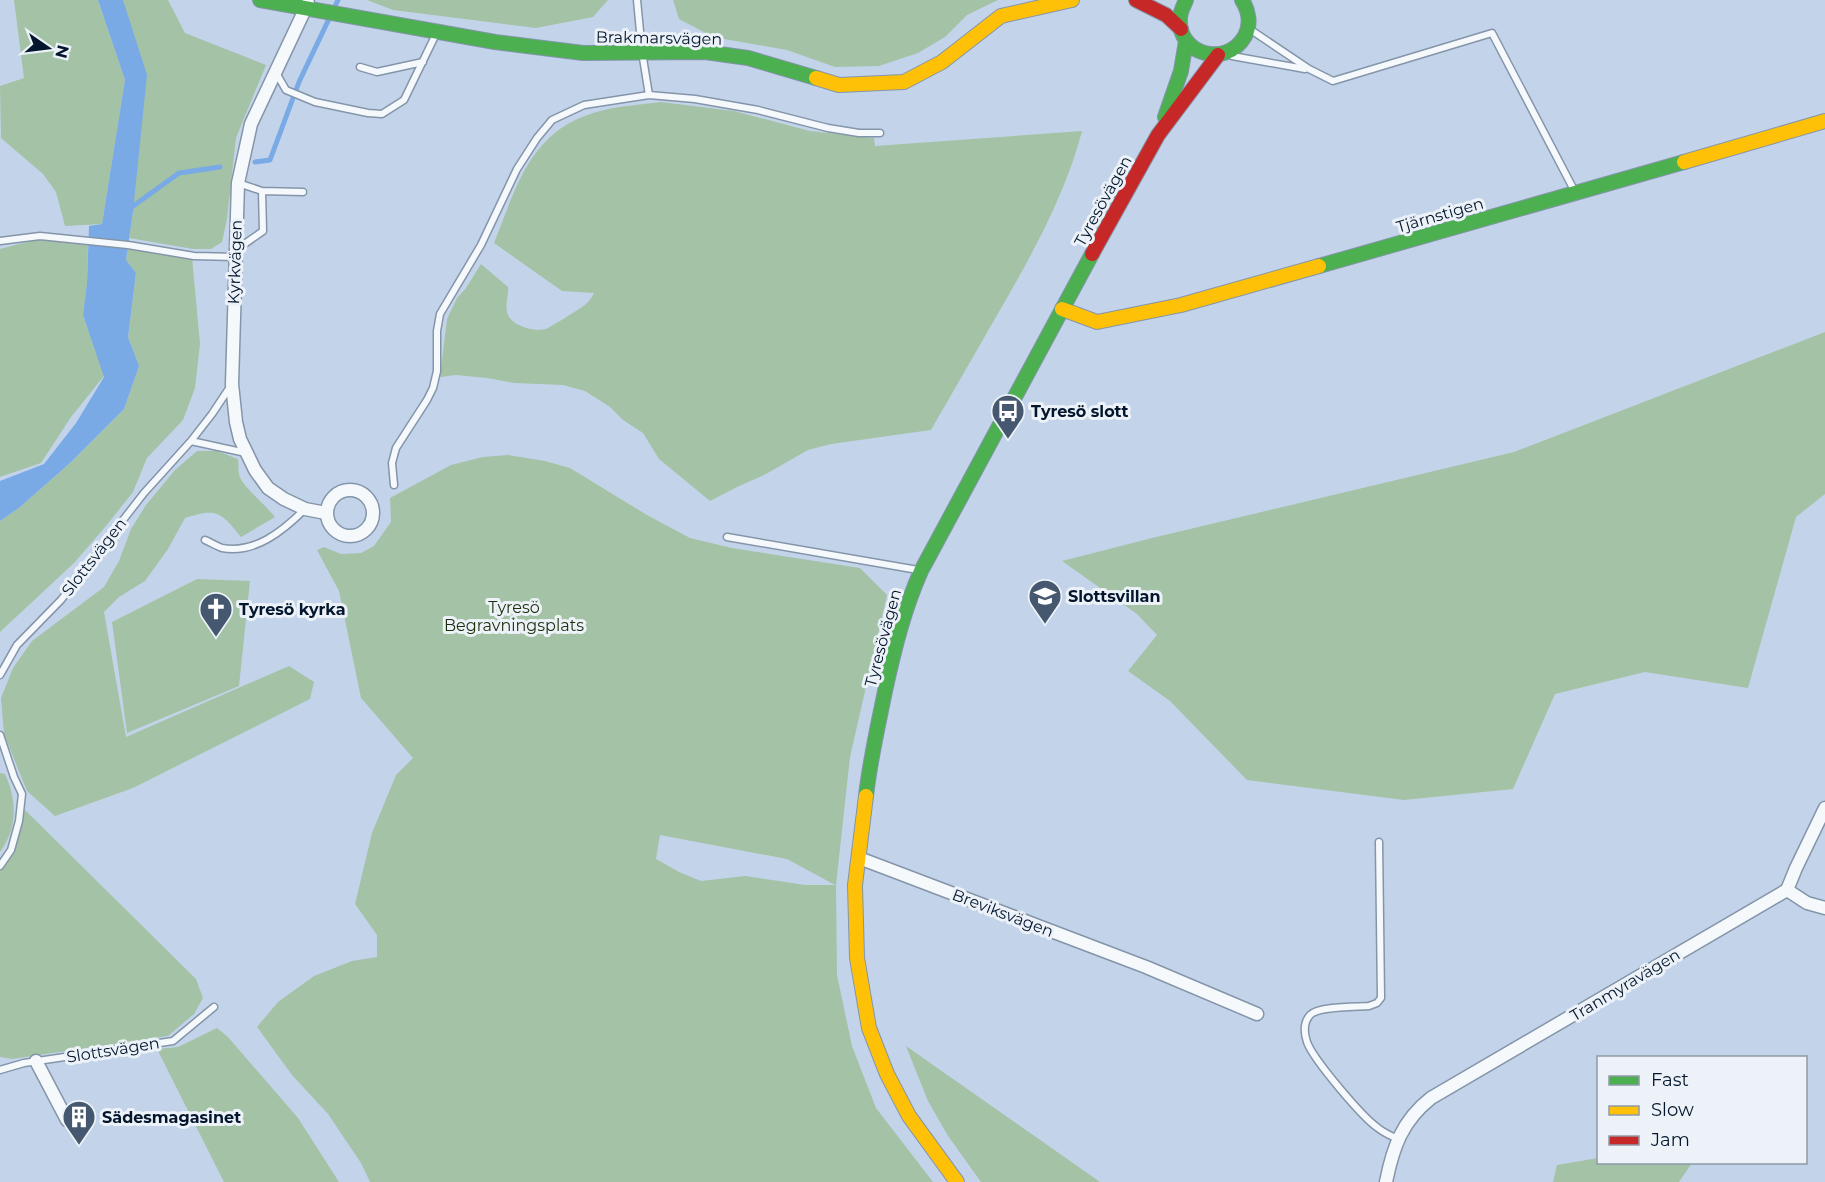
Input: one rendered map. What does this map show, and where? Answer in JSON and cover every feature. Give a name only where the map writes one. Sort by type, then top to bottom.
[{"type":"street","name":"Brakmarsvägen","points":[[260,0],[307,4],[331,13],[495,42],[583,53],[705,52],[748,58],[839,86],[904,81],[942,62],[1001,16],[1072,0]]},
{"type":"street","points":[[1136,0],[1172,18],[1197,51],[1210,55],[1221,55]]},
{"type":"street","name":"Tyresövägen","points":[[957,1182],[909,1116],[887,1074],[868,1028],[857,958],[855,885],[870,760],[895,646],[911,593],[1062,309],[1158,135],[1181,71],[1183,35],[1180,14],[1186,0]]},
{"type":"street","points":[[1244,1],[1249,19],[1248,28]]},
{"type":"street","name":"Kyrkvägen","points":[[307,4],[251,124],[238,183],[232,384],[240,439],[246,454],[268,488],[284,499],[305,508],[326,513]]},
{"type":"street","name":"Tyresövägen","points":[[1158,135],[1221,55],[1238,46],[1248,28]]},
{"type":"street","name":"Tjärnstigen","points":[[1062,309],[1097,322],[1182,305],[1825,121]]},
{"type":"street","points":[[1825,808],[1788,890],[1807,903],[1825,908]]},
{"type":"street","name":"Breviksvägen","points":[[859,858],[1146,967],[1257,1014]]},
{"type":"street","name":"Tranmyravägen","points":[[1386,1182],[1392,1155],[1403,1127],[1431,1098],[1788,890]]},
{"type":"street","points":[[36,1062],[67,1120]]},
{"type":"lane","points":[[637,0],[642,52],[650,95]]},
{"type":"lane","points":[[1248,28],[1309,69],[1333,81],[1492,33],[1576,193]]},
{"type":"lane","points":[[275,71],[286,90],[315,102],[382,114],[404,100],[437,31]]},
{"type":"lane","points":[[1221,55],[1309,69]]},
{"type":"lane","points":[[360,67],[377,72],[423,62]]},
{"type":"lane","points":[[394,485],[392,463],[396,448],[433,388],[436,371],[436,331],[441,314],[481,245],[517,169],[552,120],[584,105],[650,95],[695,99],[759,110],[828,128],[880,133]]},
{"type":"lane","points":[[238,183],[262,191],[303,192]]},
{"type":"lane","points":[[0,241],[40,236],[128,245],[194,256],[236,254],[262,231],[262,191]]},
{"type":"lane","name":"Slottsvägen","points":[[0,675],[17,645],[61,600],[144,493],[191,441],[232,384]]},
{"type":"lane","points":[[191,441],[246,454]]},
{"type":"lane","points":[[205,540],[221,548],[258,545],[292,521],[305,508]]},
{"type":"lane","points":[[727,537],[921,571]]},
{"type":"lane","points":[[0,735],[22,794],[20,821],[11,850],[0,866]]},
{"type":"lane","points":[[1379,842],[1381,998],[1377,1003],[1369,1006],[1318,1010],[1310,1015],[1304,1028],[1312,1052],[1345,1094],[1378,1128],[1398,1139]]},
{"type":"lane","name":"Slottsvägen","points":[[0,1070],[24,1063],[173,1041],[214,1006]]},
{"type":"green space","points":[[14,0],[98,0],[125,80],[102,224],[65,226],[56,192],[43,174],[1,138],[0,86],[24,78]]},
{"type":"green space","points":[[123,0],[168,0],[185,33],[266,65],[236,138],[227,219],[222,242],[211,249],[193,249],[129,238],[133,211]]},
{"type":"green space","points":[[367,0],[608,0],[593,17],[536,28],[393,10]]},
{"type":"green space","points":[[673,0],[998,0],[967,15],[945,37],[918,53],[879,66],[835,67],[787,50],[713,37],[679,19]]},
{"type":"green space","points":[[661,102],[734,111],[810,131],[874,138],[875,146],[1082,131],[1067,177],[1036,246],[931,430],[831,444],[808,450],[766,474],[710,501],[659,459],[643,433],[585,391],[563,385],[514,383],[456,375],[440,377],[447,319],[457,298],[481,264],[508,287],[506,308],[508,315],[514,322],[524,327],[536,330],[546,329],[590,300],[594,293],[562,291],[494,243],[518,183],[539,148],[554,134],[571,122],[593,113],[618,107]]},
{"type":"green space","points":[[46,237],[88,245],[83,315],[104,376],[71,417],[41,463],[0,477],[0,249]]},
{"type":"green space","points":[[128,245],[192,257],[200,344],[195,388],[183,420],[147,458],[133,492],[106,526],[74,563],[0,632],[0,521],[20,507],[70,463],[124,409],[139,366],[128,337],[136,273],[126,260]]},
{"type":"green space","points":[[1825,332],[1825,494],[1796,517],[1748,688],[1645,672],[1555,694],[1513,789],[1404,800],[1247,780],[1170,701],[1128,671],[1157,635],[1137,614],[1062,561],[1514,452]]},
{"type":"green space","points":[[197,451],[217,451],[238,459],[241,479],[275,517],[241,537],[228,522],[217,514],[204,513],[185,518],[168,549],[145,581],[119,597],[104,612],[126,737],[289,666],[314,682],[310,699],[133,788],[55,816],[27,791],[4,734],[1,698],[13,668],[32,641],[104,587],[119,561],[131,529],[146,505],[175,470]]},
{"type":"green space","name":"Tyresö Begravningsplats","points":[[508,455],[570,468],[690,538],[732,548],[860,568],[887,595],[850,757],[836,885],[837,975],[852,1046],[876,1108],[933,1182],[370,1182],[361,1163],[328,1114],[292,1075],[257,1027],[278,1002],[314,976],[352,961],[377,957],[377,935],[355,904],[372,833],[396,775],[413,758],[361,698],[339,591],[317,550],[324,547],[341,554],[361,553],[374,546],[391,522],[390,498],[451,465],[483,457]],"holes":[[[660,835],[787,859],[835,885],[805,885],[745,876],[701,881],[656,859]]]},
{"type":"green space","points":[[197,579],[250,581],[239,686],[127,733],[112,622]]},
{"type":"green space","points":[[0,773],[5,774],[9,784],[14,814],[10,833],[0,852]]},
{"type":"green space","points":[[25,810],[196,979],[203,998],[194,1014],[168,1036],[12,1059],[0,1057],[0,869],[14,851]]},
{"type":"green space","points":[[217,1028],[228,1037],[298,1118],[339,1182],[224,1182],[157,1049],[178,1047]]},
{"type":"green space","points":[[906,1046],[1100,1182],[981,1182],[948,1136],[928,1101]]},
{"type":"green space","points":[[1597,1158],[1597,1164],[1691,1164],[1679,1182],[1553,1182],[1557,1165]]},
{"type":"water","points":[[98,0],[123,0],[147,75],[126,260],[136,273],[128,337],[139,366],[124,409],[70,463],[20,507],[0,521],[0,481],[44,464],[76,423],[104,377],[83,315],[87,283],[89,226],[102,224],[125,80]]},
{"type":"waterway","points":[[255,162],[270,160],[299,82],[338,0]]},
{"type":"waterway","points":[[129,209],[179,173],[220,167]]},
{"type":"traffic: fast","points":[[260,0],[495,42],[583,53],[705,52],[748,58],[816,78]]},
{"type":"traffic: fast","points":[[1186,0],[1180,18],[1181,30],[1186,41],[1204,53],[1215,54],[1226,52],[1237,46],[1245,36],[1248,18],[1242,0]]},
{"type":"traffic: fast","points":[[1165,117],[1181,71],[1186,41]]},
{"type":"traffic: fast","points":[[1319,266],[1684,162]]},
{"type":"traffic: fast","points":[[866,796],[888,676],[915,585],[1092,254]]},
{"type":"traffic: slow","points":[[816,78],[839,85],[904,82],[942,62],[1001,16],[1072,0]]},
{"type":"traffic: slow","points":[[1684,162],[1825,121]]},
{"type":"traffic: slow","points":[[1062,309],[1097,322],[1181,305],[1319,266]]},
{"type":"traffic: slow","points":[[866,796],[855,885],[857,958],[869,1028],[887,1074],[909,1116],[957,1182]]},
{"type":"traffic: jam","points":[[1136,0],[1166,15],[1181,29]]},
{"type":"traffic: jam","points":[[1092,254],[1158,135],[1218,55]]},
{"type":"place","name":"Tyresö slott","points":[[1008,440]]},
{"type":"place","name":"Slottsvillan","points":[[1045,625]]},
{"type":"place","name":"Tyresö kyrka","points":[[216,638]]},
{"type":"place","name":"Sädesmagasinet","points":[[79,1146]]}]
